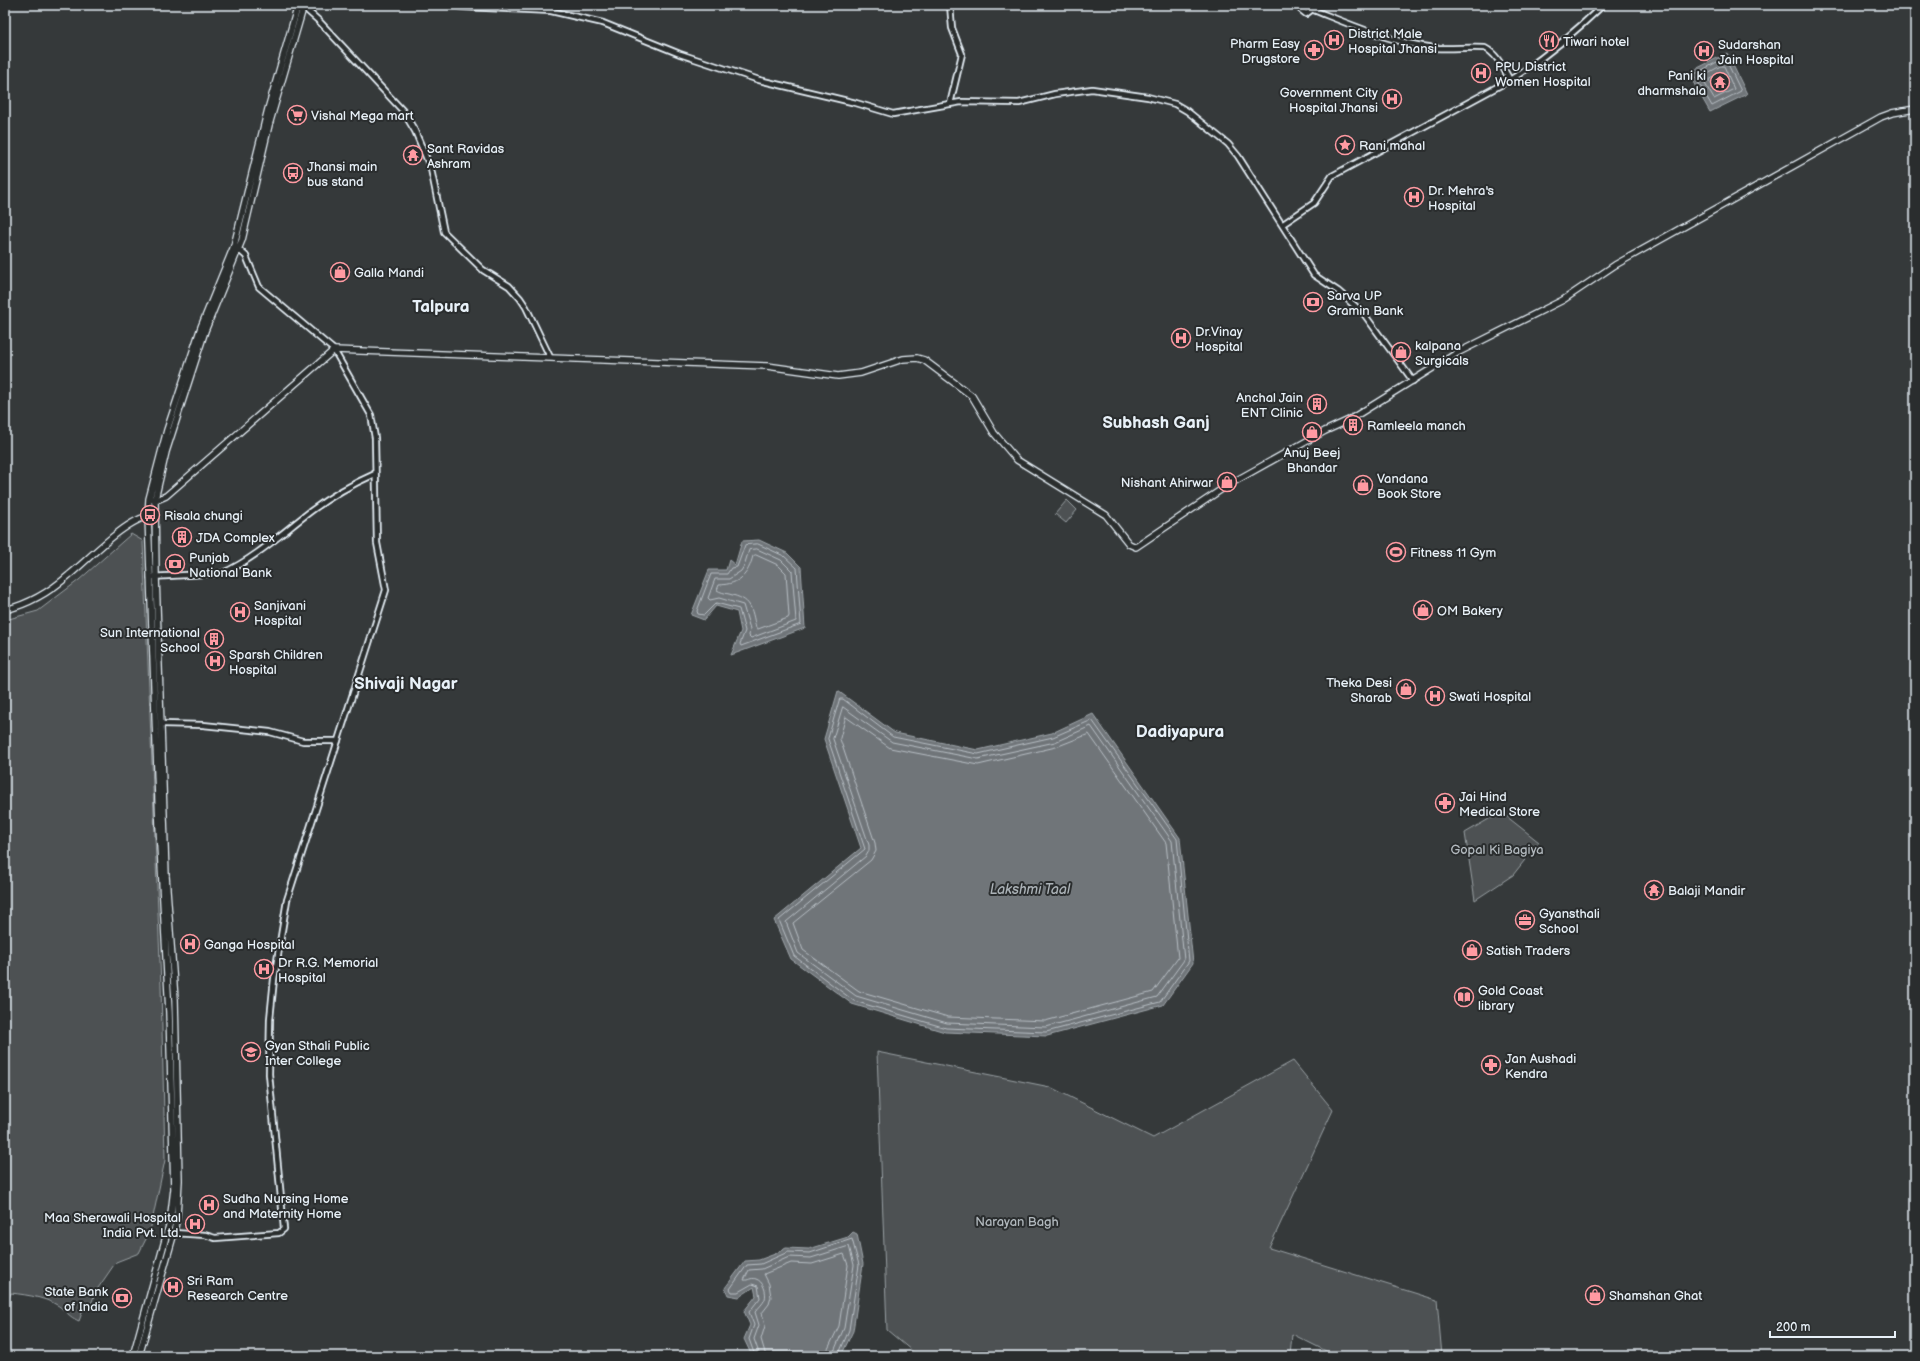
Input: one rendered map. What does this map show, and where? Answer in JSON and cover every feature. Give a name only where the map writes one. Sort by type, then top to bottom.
[{"type":"main road","points":[[133,1356],[170,1222],[174,1189],[169,1012],[158,826],[148,516],[167,430],[201,327],[237,247],[268,108],[302,5]]},
{"type":"main road","points":[[152,499],[166,496],[334,350],[767,366],[838,376],[861,373],[903,359],[917,358],[924,360],[972,396],[994,433],[1017,460],[1106,515],[1129,544],[1134,547],[1195,509],[1228,485],[1325,431],[1349,420],[1476,343],[1504,331],[1563,300],[1615,265],[1881,117],[1892,113],[1915,109]]},
{"type":"main road","points":[[139,1356],[178,1216],[180,1180],[175,999],[166,876],[155,515],[152,499]]},
{"type":"main road","points":[[5,610],[22,605],[48,591],[70,575],[118,534],[140,519],[155,515]]},
{"type":"street","points":[[302,5],[319,21],[403,111],[415,132],[429,165],[444,232],[483,270],[509,286],[520,298],[526,307],[550,357]]},
{"type":"street","points":[[451,5],[463,8],[551,11],[602,23],[680,54],[759,80],[856,103],[882,112],[896,113],[961,102],[1018,103],[1055,94],[1092,89],[1148,97],[1174,104],[1189,112],[1228,144],[1283,224],[1314,275],[1338,291],[1364,314],[1413,381]]},
{"type":"street","points":[[950,5],[952,28],[962,54],[950,104]]},
{"type":"street","points":[[1302,5],[1301,10],[1304,13],[1308,13],[1310,7],[1369,32],[1415,44],[1438,48],[1485,48],[1492,51],[1496,56],[1510,80]]},
{"type":"street","points":[[1283,224],[1314,203],[1332,176],[1510,80],[1538,62],[1585,23],[1603,5]]},
{"type":"street","points":[[174,1233],[205,1235],[215,1238],[279,1233],[284,1229],[269,1074],[273,984],[286,900],[386,590],[376,543],[374,427],[371,415],[334,350],[259,287],[246,256],[237,247]]},
{"type":"street","points":[[150,577],[223,573],[252,556],[332,497],[375,474]]},
{"type":"street","points":[[162,724],[203,725],[270,732],[303,741],[338,741]]},
{"type":"green space","points":[[1067,500],[1077,510],[1066,523],[1055,514]]},
{"type":"green space","points":[[131,534],[143,541],[161,986],[165,1160],[150,1231],[139,1253],[116,1262],[96,1291],[91,1304],[86,1302],[79,1321],[72,1318],[59,1306],[53,1303],[25,1295],[11,1293],[5,1309],[5,620],[38,611],[79,580]]},
{"type":"green space","name":"Gopal Ki Bagiya","points":[[1501,812],[1539,842],[1513,875],[1475,900],[1465,833]]},
{"type":"green space","name":"Narayan Bagh","points":[[877,1052],[1050,1087],[1153,1138],[1293,1061],[1333,1110],[1269,1248],[1437,1300],[1442,1356],[1336,1356],[1292,1334],[1290,1356],[918,1356],[887,1330]]},
{"type":"water","points":[[1727,53],[1747,94],[1710,112],[1688,73]]},
{"type":"water","points":[[759,540],[787,553],[801,567],[805,628],[731,655],[741,631],[737,612],[716,606],[704,620],[691,615],[709,570],[726,570],[729,560],[735,565],[742,541]]},
{"type":"water","name":"Lakshmi Taal","points":[[838,691],[895,733],[978,750],[1052,733],[1093,714],[1180,838],[1193,963],[1163,1005],[1047,1036],[945,1032],[852,1004],[791,959],[774,920],[861,848],[824,739]]},
{"type":"water","points":[[853,1232],[857,1234],[863,1264],[853,1331],[841,1356],[752,1356],[744,1339],[750,1325],[744,1311],[756,1296],[754,1287],[739,1297],[728,1295],[725,1288],[745,1261],[759,1260],[786,1248],[809,1249],[848,1237]]},
{"type":"place","name":"District Male Hospital Jhansi","points":[[1334,40]]},
{"type":"place","name":"Tiwari hotel","points":[[1549,41]]},
{"type":"place","name":"Pharm Easy Drugstore","points":[[1314,50]]},
{"type":"place","name":"Sudarshan Jain Hospital","points":[[1704,51]]},
{"type":"place","name":"PPU District Women Hospital","points":[[1481,73]]},
{"type":"place","name":"Pani ki dharmshala","points":[[1720,82]]},
{"type":"place","name":"Government City Hospital Jhansi","points":[[1392,99]]},
{"type":"place","name":"Vishal Mega mart","points":[[297,115]]},
{"type":"place","name":"Rani mahal","points":[[1345,145]]},
{"type":"place","name":"Sant Ravidas Ashram","points":[[413,155]]},
{"type":"place","name":"Jhansi main bus stand","points":[[293,173]]},
{"type":"place","name":"Dr. Mehra's Hospital","points":[[1414,197]]},
{"type":"place","name":"Galla Mandi","points":[[340,272]]},
{"type":"place","name":"Sarva UP Gramin Bank","points":[[1313,302]]},
{"type":"place","name":"Dr.Vinay Hospital","points":[[1181,338]]},
{"type":"place","name":"kalpana Surgicals","points":[[1401,352]]},
{"type":"place","name":"Anchal Jain ENT Clinic","points":[[1317,404]]},
{"type":"place","name":"Ramleela manch","points":[[1353,425]]},
{"type":"place","name":"Anuj Beej Bhandar","points":[[1312,432]]},
{"type":"place","name":"Nishant Ahirwar","points":[[1227,482]]},
{"type":"place","name":"Vandana Book Store","points":[[1363,485]]},
{"type":"place","name":"Risala chungi","points":[[150,515]]},
{"type":"place","name":"JDA Complex","points":[[182,537]]},
{"type":"place","name":"Fitness 11 Gym","points":[[1396,552]]},
{"type":"place","name":"Punjab National Bank","points":[[175,564]]},
{"type":"place","name":"OM Bakery","points":[[1423,610]]},
{"type":"place","name":"Sanjivani Hospital","points":[[240,612]]},
{"type":"place","name":"Sun International School","points":[[214,639]]},
{"type":"place","name":"Sparsh Children Hospital","points":[[215,661]]},
{"type":"place","name":"Theka Desi Sharab","points":[[1406,689]]},
{"type":"place","name":"Swati Hospital","points":[[1435,696]]},
{"type":"place","name":"Jai Hind Medical Store","points":[[1445,803]]},
{"type":"place","name":"Balaji Mandir","points":[[1654,890]]},
{"type":"place","name":"Gyansthali School","points":[[1525,920]]},
{"type":"place","name":"Ganga Hospital","points":[[190,944]]},
{"type":"place","name":"Satish Traders","points":[[1472,950]]},
{"type":"place","name":"Dr R.G. Memorial Hospital","points":[[264,969]]},
{"type":"place","name":"Gold Coast library","points":[[1464,997]]},
{"type":"place","name":"Gyan Sthali Public Inter College","points":[[251,1052]]},
{"type":"place","name":"Jan Aushadi Kendra","points":[[1491,1065]]},
{"type":"place","name":"Sudha Nursing Home and Maternity Home","points":[[209,1205]]},
{"type":"place","name":"Maa Sherawali Hospital India Pvt. Ltd.","points":[[195,1224]]},
{"type":"place","name":"Sri Ram Research Centre","points":[[173,1287]]},
{"type":"place","name":"Shamshan Ghat","points":[[1595,1295]]},
{"type":"place","name":"State Bank of India","points":[[122,1298]]},
{"type":"district","name":"Talpura","points":[[441,306]]},
{"type":"district","name":"Subhash Ganj","points":[[1156,422]]},
{"type":"district","name":"Shivaji Nagar","points":[[406,683]]},
{"type":"district","name":"Dadiyapura","points":[[1180,731]]}]
